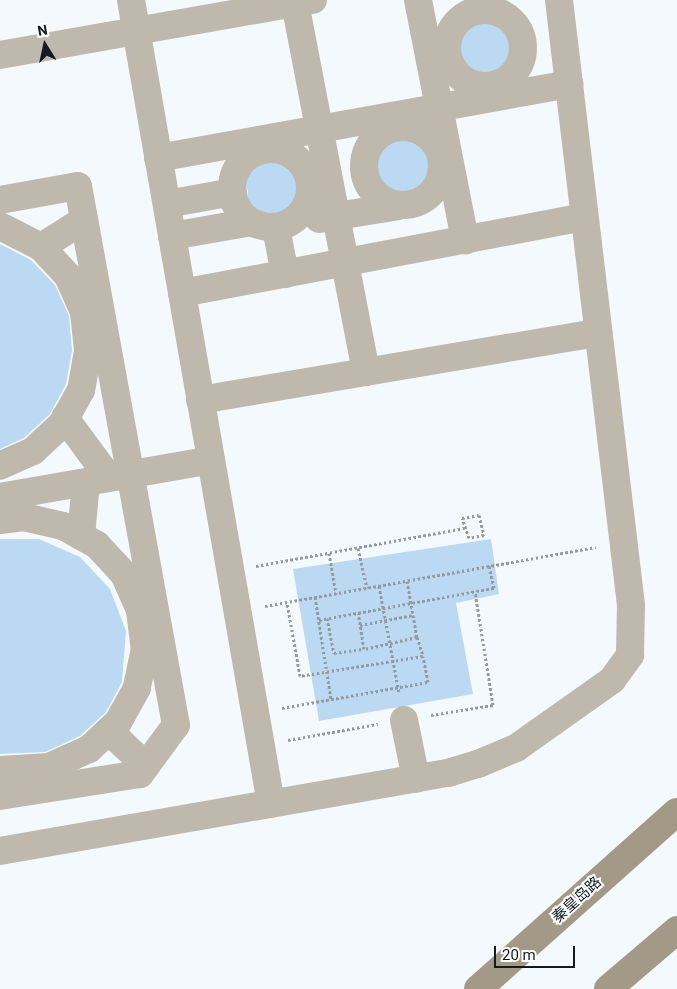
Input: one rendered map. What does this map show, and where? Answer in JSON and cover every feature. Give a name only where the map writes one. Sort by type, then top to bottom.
[{"type":"street","points":[[131,0],[271,804]]},
{"type":"street","points":[[411,204],[439,182],[439,55],[418,0]]},
{"type":"street","points":[[427,0],[456,24]]},
{"type":"street","points":[[0,851],[416,779],[478,764],[516,748],[612,680],[630,655],[632,605],[584,217],[560,86],[563,37],[559,0]]},
{"type":"street","points":[[0,55],[304,2],[322,126],[307,206],[272,224],[241,213],[232,192],[234,176],[240,164],[260,144]]},
{"type":"street","points":[[439,55],[456,24],[480,5],[502,14],[560,86]]},
{"type":"street","points":[[158,158],[260,144],[322,126],[397,121],[438,128],[501,83],[518,32]]},
{"type":"street","points":[[518,32],[563,37]]},
{"type":"street","points":[[439,55],[463,78],[490,92],[560,86]]},
{"type":"street","points":[[463,78],[438,128],[456,193],[465,240]]},
{"type":"street","points":[[397,121],[381,134],[366,158],[367,184],[375,195],[411,204]]},
{"type":"street","points":[[322,126],[366,158]]},
{"type":"street","points":[[260,144],[274,149],[312,172],[337,217],[366,372]]},
{"type":"street","points":[[312,172],[366,158]]},
{"type":"street","points":[[0,200],[78,186],[84,220],[109,478],[148,608],[176,725],[140,774],[39,779],[0,770]]},
{"type":"street","points":[[167,204],[232,192]]},
{"type":"street","points":[[172,236],[337,217],[411,204],[456,193]]},
{"type":"street","points":[[411,204],[417,248]]},
{"type":"street","points":[[182,293],[584,217]]},
{"type":"street","points":[[41,247],[84,220]]},
{"type":"street","points":[[272,224],[285,274]]},
{"type":"street","points":[[0,226],[41,247],[68,276],[92,310],[88,351],[81,390],[65,418],[33,451],[0,466]]},
{"type":"street","points":[[200,400],[598,333]]},
{"type":"street","points":[[65,418],[109,478]]},
{"type":"street","points":[[0,497],[211,460]]},
{"type":"street","points":[[81,536],[109,478]]},
{"type":"street","points":[[0,520],[24,517],[63,526],[97,545],[124,574],[148,608],[145,649],[137,688],[118,722],[89,749],[49,767],[39,779],[0,796]]},
{"type":"street","points":[[404,720],[416,779]]},
{"type":"street","points":[[109,731],[146,766]]},
{"type":"street","name":"秦皇岛路","points":[[478,989],[677,812]]},
{"type":"street","points":[[608,989],[677,930]]},
{"type":"path","points":[[479,515],[484,535],[469,538],[465,528],[462,518],[479,515]]},
{"type":"path","points":[[230,571],[465,528]]},
{"type":"path","points":[[237,611],[624,542]]},
{"type":"path","points":[[358,548],[367,588]]},
{"type":"path","points":[[329,553],[336,593]]},
{"type":"path","points":[[319,620],[494,588],[489,566]]},
{"type":"path","points":[[255,713],[428,682],[412,615],[407,581]]},
{"type":"path","points":[[379,586],[398,687]]},
{"type":"path","points":[[260,745],[493,706],[474,591]]},
{"type":"path","points":[[315,597],[332,699]]},
{"type":"path","points":[[287,602],[300,676],[423,656]]},
{"type":"path","points":[[358,613],[364,649]]},
{"type":"path","points":[[360,625],[412,615]]},
{"type":"path","points":[[327,618],[334,654]]},
{"type":"path","points":[[324,655],[417,638]]},
{"type":"building","points":[[486,13],[499,16],[511,23],[518,35],[521,48],[518,61],[511,73],[499,80],[486,83],[473,80],[461,73],[454,61],[451,48],[454,35],[461,23],[473,16]]},
{"type":"building","points":[[402,130],[420,135],[429,142],[436,175],[424,193],[413,198],[403,191],[382,193],[371,181],[368,170],[368,157],[380,139]]},
{"type":"building","points":[[273,154],[295,163],[306,184],[302,207],[289,219],[281,213],[265,217],[257,208],[240,205],[247,198],[248,190],[239,177],[242,170],[261,156]]},
{"type":"building","points":[[0,244],[31,260],[55,285],[69,316],[72,350],[66,384],[50,414],[24,438],[0,449]]},
{"type":"building","points":[[0,539],[39,539],[80,557],[110,589],[126,631],[122,682],[106,712],[80,736],[45,752],[0,754]]},
{"type":"building","points":[[491,539],[499,594],[456,603],[473,694],[319,721],[293,569]]}]
